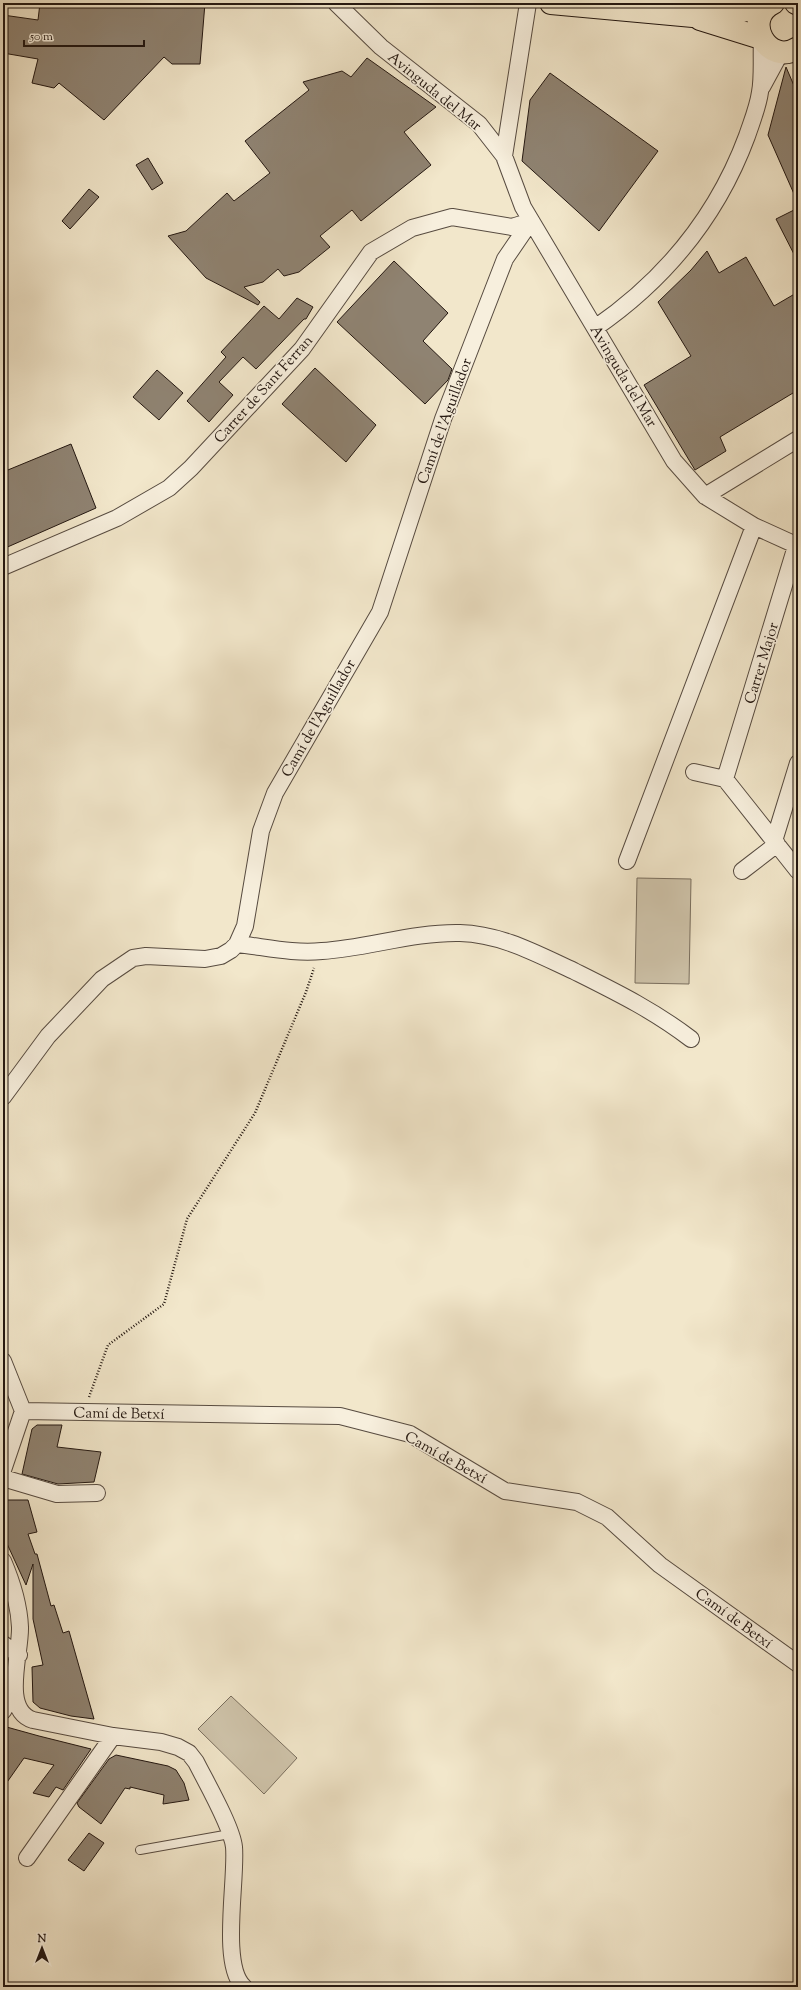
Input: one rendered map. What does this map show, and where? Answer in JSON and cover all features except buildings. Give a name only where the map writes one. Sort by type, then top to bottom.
[{"type":"main road","points":[[551,3],[693,16],[761,39]]},
{"type":"main road","points":[[693,16],[769,5]]},
{"type":"main road","points":[[769,5],[758,23],[761,39],[767,46],[793,51]]},
{"type":"street","name":"Avinguda del Mar","points":[[336,3],[380,46],[479,124],[504,156],[523,207],[674,461],[705,496],[754,526],[797,546]]},
{"type":"street","name":"Avinguda del Mar","points":[[504,156],[528,3]]},
{"type":"street","points":[[595,328],[620,311],[666,269],[705,220],[735,166],[756,108],[761,91],[761,39]]},
{"type":"street","points":[[761,91],[793,51]]},
{"type":"street","name":"Carrer de Sant Ferran","points":[[3,567],[117,518],[168,488],[192,468],[302,349],[370,252],[412,228],[452,217],[512,227],[531,221]]},
{"type":"street","name":"Camí de l'Aguillador","points":[[3,1097],[48,1036],[102,979],[132,958],[146,956],[205,959],[221,956],[237,944],[246,926],[261,831],[274,793],[380,612],[445,412],[505,259],[531,221]]},
{"type":"street","points":[[705,496],[798,439]]},
{"type":"street","points":[[627,861],[754,526]]},
{"type":"street","name":"Carrer Major","points":[[725,779],[797,546]]},
{"type":"street","points":[[742,871],[776,843],[798,763]]},
{"type":"street","points":[[694,772],[725,779],[798,871]]},
{"type":"street","points":[[237,944],[291,951],[320,952],[437,934],[460,933],[483,936],[521,946],[634,1000],[691,1039]]},
{"type":"street","points":[[3,1361],[23,1411],[3,1470]]},
{"type":"street","name":"Camí de Betxí","points":[[23,1411],[340,1416],[410,1434],[505,1491],[577,1502],[607,1517],[660,1565],[798,1664]]},
{"type":"street","points":[[3,1478],[57,1494],[96,1493]]},
{"type":"street","points":[[3,1561],[15,1595],[19,1613],[20,1628],[19,1655],[3,1711]]},
{"type":"street","points":[[3,1644],[19,1655]]},
{"type":"street","points":[[8,1692],[19,1710],[26,1718],[113,1736],[161,1742],[178,1747],[189,1753],[196,1762],[225,1821],[234,1846],[230,1942],[238,1982],[244,1987]]},
{"type":"street","points":[[26,1858],[113,1736]]},
{"type":"lane","points":[[140,1850],[230,1834]]},
{"type":"path","points":[[84,1412],[108,1345],[164,1304],[187,1219],[255,1113],[306,992],[320,952]]},
{"type":"shaded area","points":[[637,878],[691,879],[689,984],[635,983]]},
{"type":"shaded area","points":[[231,1696],[297,1758],[264,1794],[198,1729]]}]
